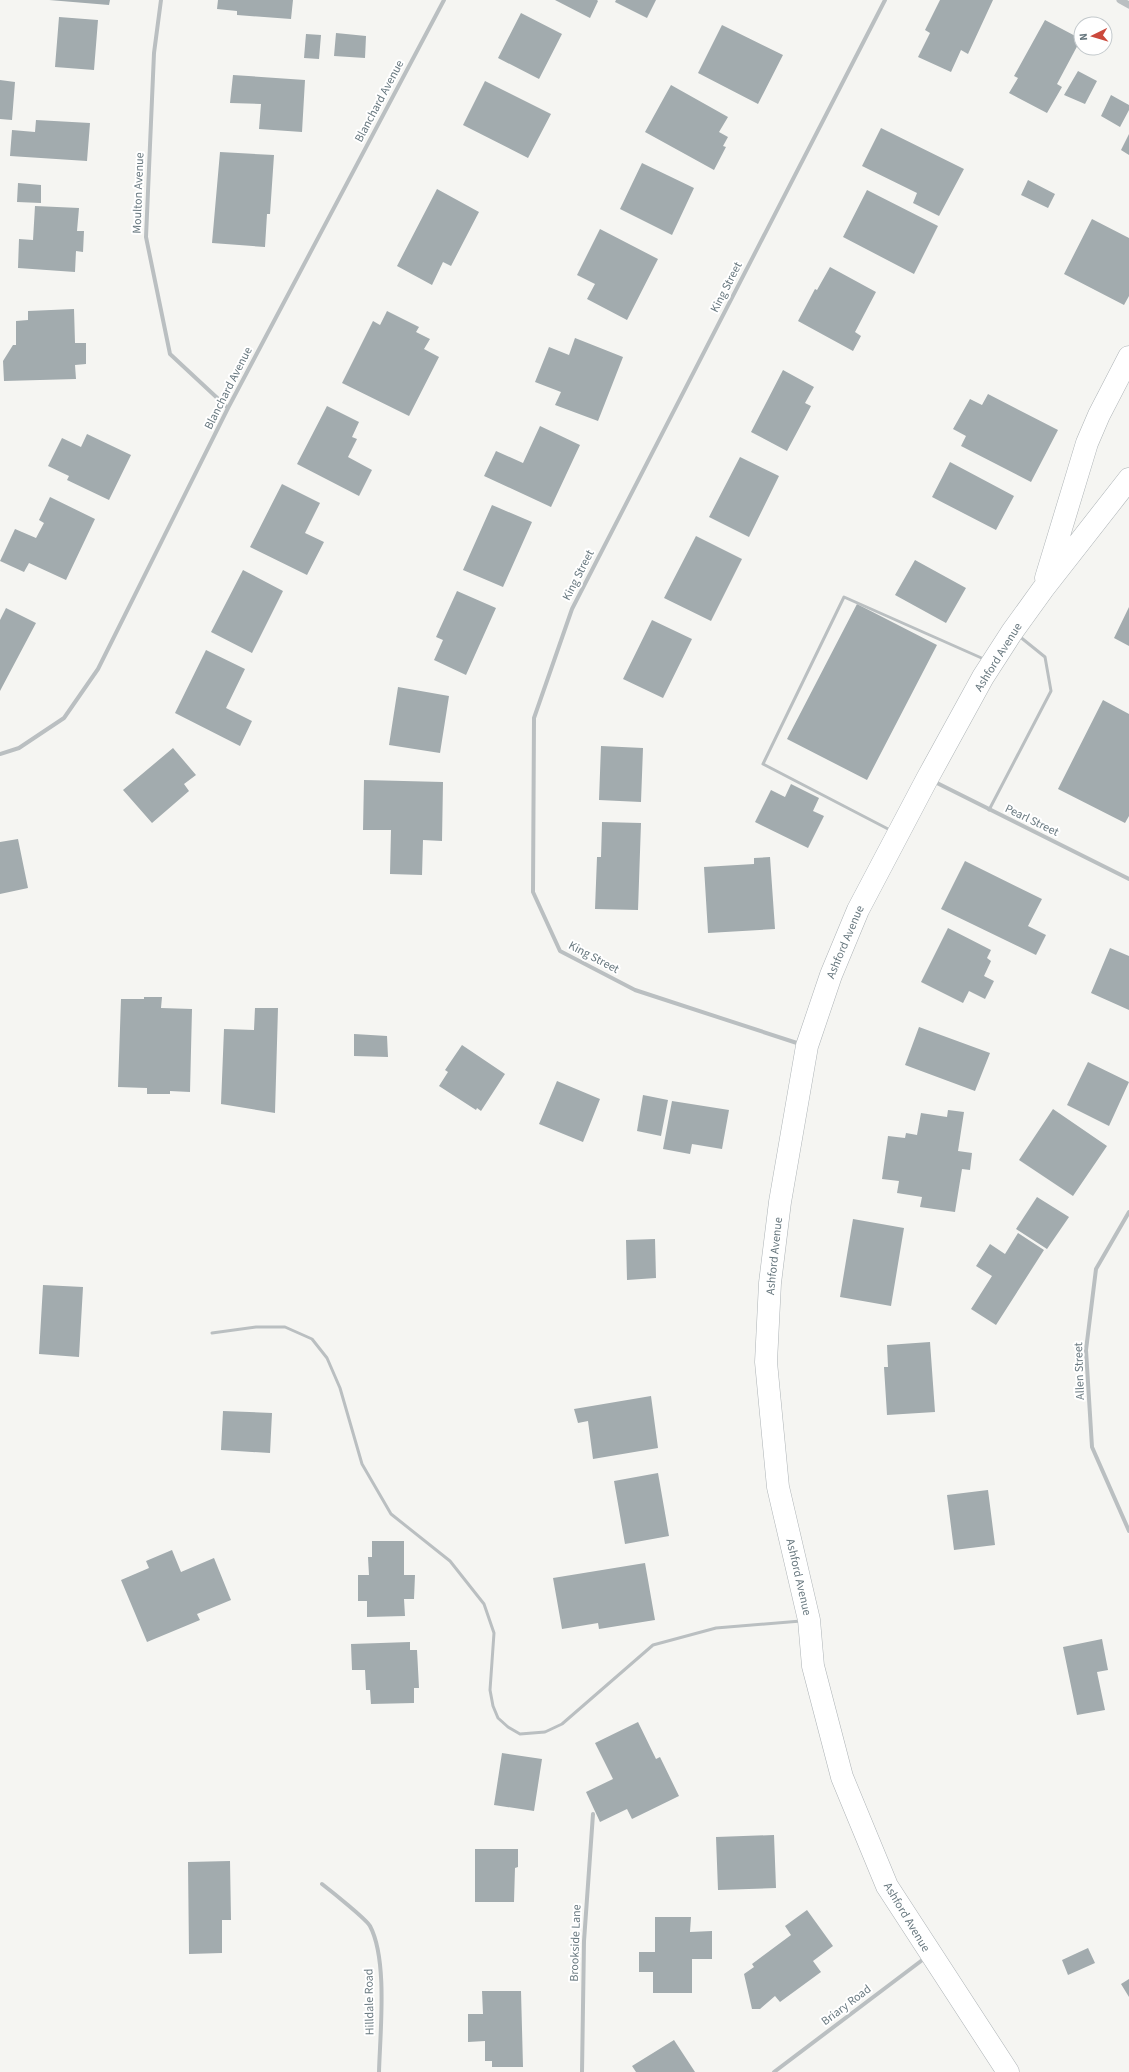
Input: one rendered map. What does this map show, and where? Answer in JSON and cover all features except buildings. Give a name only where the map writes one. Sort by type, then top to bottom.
[{"type":"main road","points":[[1043,589],[1087,443],[1099,415],[1129,357]]},
{"type":"main road","name":"Ashford Avenue","points":[[1008,2072],[887,1886],[842,1777],[813,1666],[809,1620],[778,1487],[766,1362],[770,1283],[780,1202],[807,1046],[845,939],[858,910],[897,834],[1012,632],[1043,589],[1129,479]]},
{"type":"street","name":"Moulton Avenue","points":[[162,0],[154,53],[146,237],[170,354],[228,408]]},
{"type":"street","name":"Blanchard Avenue","points":[[0,754],[19,748],[64,718],[98,669],[228,408],[444,0]]},
{"type":"street","name":"King Street","points":[[807,1046],[635,990],[560,951],[533,892],[534,718],[572,609],[884,0]]},
{"type":"street","points":[[1120,0],[1129,4]]},
{"type":"street","name":"Pearl Street","points":[[927,779],[1129,878]]},
{"type":"street","name":"Allen Street","points":[[1129,1212],[1096,1270],[1086,1350],[1092,1447],[1129,1531]]},
{"type":"street","name":"Brookside Lane","points":[[582,2072],[584,1941],[593,1814]]},
{"type":"street","name":"Hilldale Road","points":[[322,1884],[370,1925],[378,1954],[381,1991],[379,2072]]},
{"type":"street","name":"Briary Road","points":[[774,2072],[930,1954]]},
{"type":"lane","points":[[897,834],[762,764],[844,597],[993,663]]},
{"type":"lane","points":[[989,810],[1051,691],[1046,657],[1012,632]]},
{"type":"lane","points":[[212,1332],[256,1327],[285,1327],[312,1339],[327,1358],[340,1388],[362,1464],[390,1514],[450,1561],[484,1604],[494,1633],[490,1690],[493,1706],[498,1718],[508,1727],[520,1734],[545,1732],[562,1724],[653,1645],[716,1628],[809,1620]]}]
